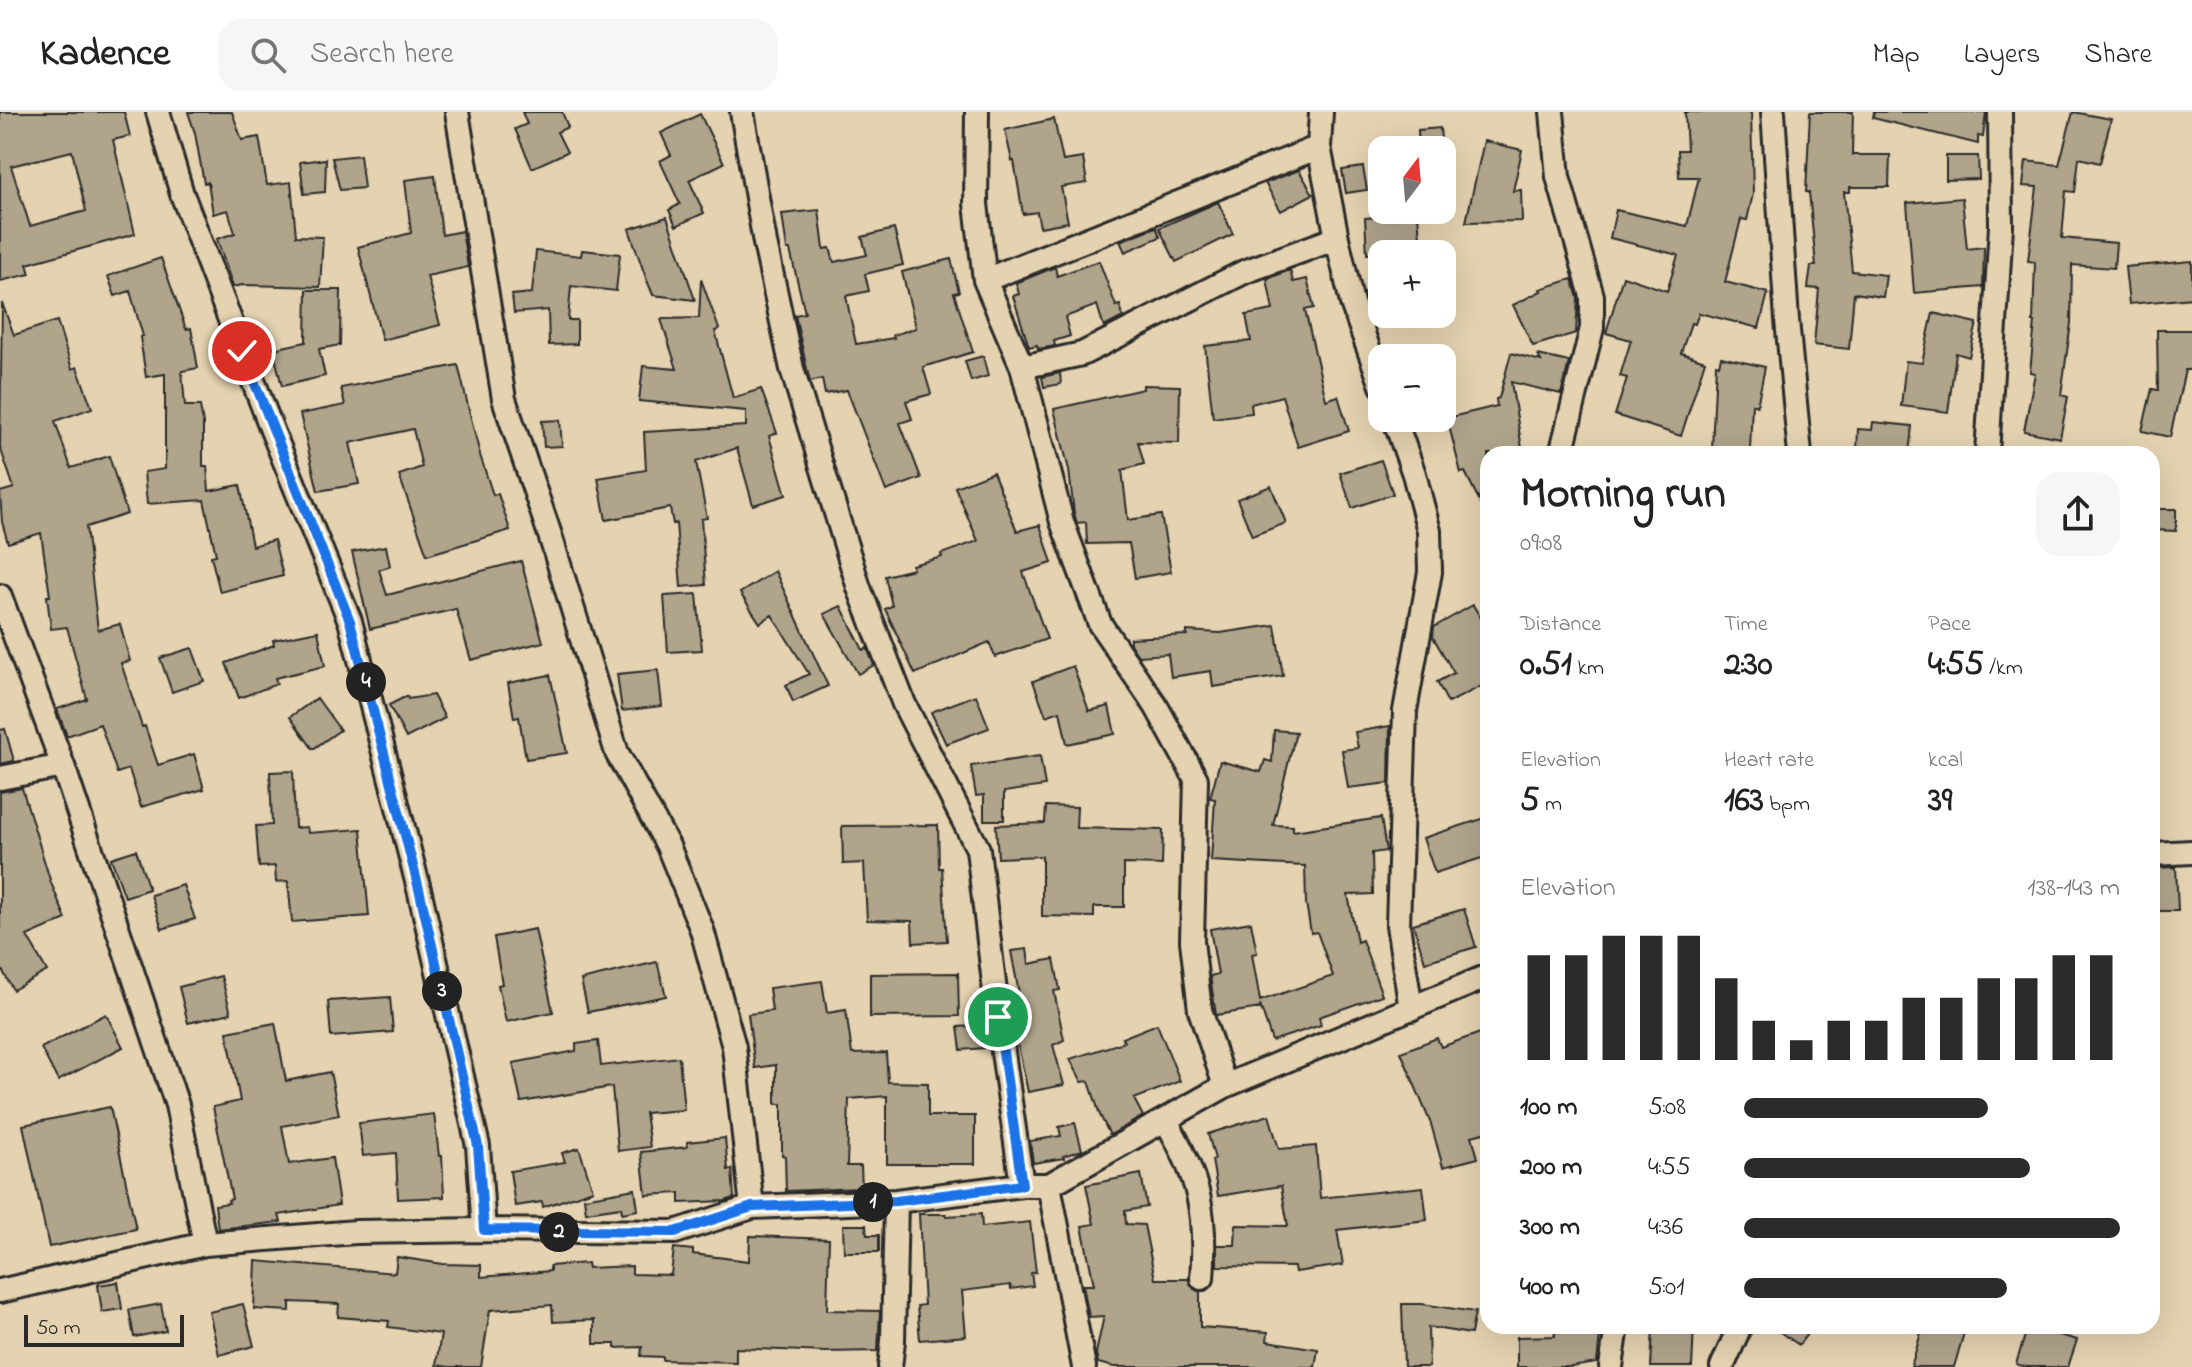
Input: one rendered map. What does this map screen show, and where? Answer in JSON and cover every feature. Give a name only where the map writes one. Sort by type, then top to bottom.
[{"type":"street","points":[[158,112],[182,194],[272,430],[350,621],[420,893],[478,1146],[484,1230]]},
{"type":"street","points":[[457,112],[504,399],[550,535],[617,753],[668,846],[702,930],[734,1047],[752,1207]]},
{"type":"street","points":[[742,112],[765,243],[792,369],[859,588],[904,704],[978,849],[1022,1185]]},
{"type":"street","points":[[977,112],[976,204],[985,280],[1022,367],[1062,522],[1100,624],[1156,706],[1196,779],[1192,941],[1200,1010],[1225,1086]]},
{"type":"street","points":[[1321,112],[1319,147],[1337,238],[1352,303],[1368,347]]},
{"type":"street","points":[[1552,112],[1558,177],[1592,296],[1592,328],[1563,446]]},
{"type":"street","points":[[1773,112],[1799,446]]},
{"type":"street","points":[[1987,446],[2001,226],[2000,112]]},
{"type":"street","points":[[985,280],[1319,147]]},
{"type":"street","points":[[1022,367],[1082,354],[1244,272],[1337,238]]},
{"type":"street","points":[[1399,432],[1429,531],[1430,572],[1405,711],[1398,925],[1411,1009]]},
{"type":"street","points":[[0,596],[63,766],[177,1105],[205,1244]]},
{"type":"street","points":[[0,778],[63,766]]},
{"type":"street","points":[[2160,854],[2192,852]]},
{"type":"street","points":[[0,1291],[205,1244],[356,1232],[675,1232],[752,1207],[896,1201],[1022,1185],[1049,1185],[1225,1086],[1480,979]]},
{"type":"street","points":[[1166,1121],[1184,1153],[1202,1203],[1205,1242],[1202,1278]]},
{"type":"street","points":[[1049,1185],[1084,1367]]},
{"type":"street","points":[[890,1367],[896,1201]]},
{"type":"street","points":[[1611,1367],[1616,1334]]},
{"type":"street","points":[[1722,1367],[1736,1334]]},
{"type":"building","points":[[0,112],[124,112],[130,136],[113,140],[135,234],[27,264],[30,274],[0,281]],"holes":[[[72,151],[86,211],[30,226],[11,166]]]},
{"type":"building","points":[[188,112],[232,112],[242,140],[259,137],[267,185],[291,182],[296,236],[323,237],[320,287],[233,287],[217,239],[235,233],[228,210],[213,214],[208,182],[204,183]]},
{"type":"building","points":[[522,112],[562,112],[568,127],[557,132],[567,152],[532,168],[515,129],[527,124]]},
{"type":"building","points":[[1685,112],[1751,112],[1753,194],[1747,220],[1741,219],[1725,282],[1768,293],[1759,328],[1699,313],[1695,324],[1691,323],[1681,353],[1705,361],[1681,436],[1615,415],[1627,378],[1620,376],[1631,340],[1606,333],[1623,276],[1667,291],[1678,255],[1610,238],[1616,210],[1687,226],[1699,177],[1679,177],[1678,150],[1687,150]]},
{"type":"building","points":[[1810,112],[1853,112],[1852,155],[1890,155],[1889,187],[1850,187],[1850,192],[1844,192],[1852,271],[1886,275],[1883,297],[1854,293],[1849,349],[1814,345],[1819,289],[1808,288],[1811,266],[1816,266],[1809,192],[1806,192]]},
{"type":"building","points":[[1874,112],[1986,112],[1983,137],[1978,136],[1978,144],[1873,118]]},
{"type":"building","points":[[2073,112],[2111,119],[2100,163],[2079,158],[2075,192],[2066,191],[2062,238],[2116,243],[2114,268],[2072,265],[2071,323],[2061,395],[2068,397],[2060,438],[2024,431],[2035,373],[2030,372],[2035,322],[2035,262],[2028,261],[2037,187],[2023,186],[2026,161],[2059,165]]},
{"type":"building","points":[[700,114],[724,163],[689,180],[704,213],[676,226],[669,210],[680,204],[660,161],[671,155],[661,133]]},
{"type":"building","points":[[1054,119],[1063,161],[1083,158],[1087,183],[1061,187],[1068,222],[1040,227],[1037,212],[1023,214],[1005,130]]},
{"type":"building","points":[[1440,128],[1441,136],[1418,136],[1418,130]]},
{"type":"building","points":[[1484,141],[1522,150],[1513,191],[1521,190],[1522,221],[1466,222]]},
{"type":"building","points":[[360,155],[364,188],[340,190],[332,158]]},
{"type":"building","points":[[1946,156],[1978,156],[1979,179],[1946,180]]},
{"type":"building","points":[[326,159],[325,192],[304,194],[300,162]]},
{"type":"building","points":[[1363,167],[1367,190],[1346,193],[1342,170]]},
{"type":"building","points":[[1299,170],[1313,194],[1281,211],[1265,183]]},
{"type":"building","points":[[435,176],[442,235],[462,231],[468,267],[427,276],[440,325],[382,340],[358,247],[411,233],[405,180]]},
{"type":"building","points":[[1962,198],[1967,249],[1984,247],[1983,287],[1914,293],[1907,203]]},
{"type":"building","points":[[1218,202],[1233,234],[1176,262],[1159,228]]},
{"type":"building","points":[[819,210],[824,249],[830,248],[834,262],[867,255],[862,237],[894,229],[903,265],[865,274],[869,291],[846,296],[856,344],[894,338],[893,335],[916,328],[902,272],[951,259],[959,292],[954,293],[973,352],[923,367],[931,394],[906,401],[912,419],[900,423],[921,478],[886,491],[847,390],[825,394],[822,379],[810,382],[795,315],[805,313],[790,250],[787,250],[782,214]]},
{"type":"building","points":[[667,217],[695,300],[653,295],[629,229]]},
{"type":"building","points":[[1365,218],[1368,218],[1368,224],[1419,224],[1420,240],[1368,240],[1367,254]]},
{"type":"building","points":[[1156,227],[1160,237],[1125,252],[1120,241]]},
{"type":"building","points":[[582,250],[620,254],[616,291],[571,286],[568,320],[577,320],[577,344],[549,345],[548,310],[514,313],[512,295],[532,293],[536,251],[581,256]]},
{"type":"building","points":[[161,258],[186,329],[191,328],[198,368],[182,371],[185,406],[200,406],[203,466],[207,466],[209,491],[240,485],[252,546],[274,540],[283,576],[220,592],[211,556],[216,555],[204,500],[147,504],[144,472],[165,469],[165,374],[146,377],[140,337],[143,336],[130,291],[115,296],[108,276]]},
{"type":"building","points":[[1099,261],[1123,317],[1104,327],[1097,305],[1065,317],[1070,336],[1054,341],[1055,346],[1029,347],[1013,296],[1019,294],[1016,283],[1055,267],[1057,276]]},
{"type":"building","points":[[2192,261],[2192,298],[2129,304],[2125,267]]},
{"type":"building","points":[[1290,270],[1293,282],[1307,279],[1314,308],[1305,310],[1326,400],[1338,396],[1349,431],[1298,447],[1282,396],[1251,404],[1252,413],[1213,418],[1205,346],[1251,341],[1246,315],[1273,310],[1267,279]]},
{"type":"building","points":[[701,279],[719,329],[715,331],[733,398],[761,389],[777,433],[769,436],[786,495],[753,505],[737,448],[696,462],[707,518],[701,519],[706,585],[681,587],[676,523],[673,524],[670,508],[606,520],[598,478],[646,470],[644,432],[746,426],[746,411],[639,401],[643,366],[677,369],[661,319],[699,318]]},
{"type":"building","points":[[1572,279],[1578,298],[1576,333],[1533,346],[1513,305],[1540,289]]},
{"type":"building","points":[[307,290],[341,290],[340,345],[319,349],[325,376],[282,386],[273,349],[306,342]]},
{"type":"building","points":[[2,303],[14,335],[57,321],[72,369],[77,367],[92,408],[55,421],[71,468],[109,456],[127,514],[86,527],[98,630],[120,624],[130,661],[121,663],[158,765],[194,754],[204,789],[141,807],[129,769],[117,773],[100,724],[67,736],[57,709],[87,699],[67,627],[51,629],[47,596],[50,596],[41,533],[8,543],[2,522],[0,492],[14,488],[0,447]]},
{"type":"building","points":[[1933,313],[1977,323],[1969,357],[1956,353],[1948,412],[1901,406],[1906,361],[1922,363]]},
{"type":"building","points":[[2157,330],[2192,330],[2192,370],[2185,370],[2170,437],[2142,431],[2152,389],[2158,390]]},
{"type":"building","points":[[1511,353],[1541,361],[1538,355],[1569,362],[1561,394],[1511,382],[1522,446],[1480,446],[1480,502],[1465,472],[1461,473],[1451,432],[1456,432],[1456,416],[1497,406],[1496,399],[1499,398]]},
{"type":"building","points":[[983,356],[988,376],[971,381],[965,361]]},
{"type":"building","points":[[1721,357],[1765,367],[1757,406],[1752,404],[1750,446],[1712,446],[1716,364],[1719,365]]},
{"type":"building","points":[[458,365],[480,455],[493,495],[498,494],[510,530],[427,555],[399,475],[422,467],[413,429],[350,443],[359,484],[318,491],[300,414],[345,405],[341,388]]},
{"type":"building","points":[[1060,373],[1061,384],[1044,387],[1042,377]]},
{"type":"building","points":[[1143,385],[1180,386],[1179,443],[1138,442],[1144,464],[1122,470],[1128,520],[1161,515],[1171,572],[1135,578],[1129,543],[1087,544],[1086,522],[1077,523],[1074,513],[1069,470],[1054,409],[1143,389]]},
{"type":"building","points":[[560,420],[562,446],[544,447],[542,421]]},
{"type":"building","points":[[1873,422],[1912,426],[1910,446],[1857,446],[1858,429],[1872,430]]},
{"type":"building","points":[[1381,460],[1393,494],[1352,508],[1340,473]]},
{"type":"building","points":[[993,472],[1017,531],[1040,525],[1052,563],[1023,572],[1047,639],[995,657],[989,642],[915,674],[885,609],[892,606],[885,576],[913,569],[912,565],[942,557],[941,554],[978,541],[955,487]]},
{"type":"building","points":[[1271,486],[1286,523],[1252,536],[1237,499]]},
{"type":"building","points":[[2160,509],[2176,509],[2176,531],[2160,530]]},
{"type":"building","points":[[386,546],[390,566],[379,570],[387,595],[521,561],[543,642],[471,660],[456,609],[370,629],[352,552]]},
{"type":"building","points":[[775,571],[828,686],[793,702],[786,685],[809,674],[772,615],[760,623],[740,593]]},
{"type":"building","points":[[697,594],[702,650],[668,652],[664,596]]},
{"type":"building","points":[[1473,605],[1480,617],[1480,687],[1448,703],[1437,682],[1454,673],[1433,637],[1434,627]]},
{"type":"building","points":[[841,606],[874,665],[858,674],[824,614]]},
{"type":"building","points":[[1275,625],[1283,676],[1213,687],[1211,671],[1171,677],[1168,654],[1138,656],[1130,644],[1130,638],[1187,635],[1187,631],[1220,633]]},
{"type":"building","points":[[318,631],[325,666],[275,678],[277,684],[239,698],[226,663],[274,645],[273,640]]},
{"type":"building","points":[[192,648],[204,681],[172,692],[160,658]]},
{"type":"building","points":[[1073,666],[1089,711],[1109,706],[1115,734],[1067,744],[1060,711],[1046,716],[1033,681]]},
{"type":"building","points":[[658,670],[662,706],[622,711],[617,674]]},
{"type":"building","points":[[550,675],[567,753],[526,759],[519,717],[514,718],[508,683]]},
{"type":"building","points":[[433,695],[445,718],[406,738],[389,705],[407,696],[408,699]]},
{"type":"building","points":[[976,695],[989,728],[946,744],[931,712]]},
{"type":"building","points":[[317,698],[340,730],[313,749],[290,717]]},
{"type":"building","points":[[1390,726],[1389,783],[1348,788],[1342,750],[1358,748],[1355,732]]},
{"type":"building","points":[[5,729],[14,761],[0,764],[0,730]]},
{"type":"building","points":[[1274,730],[1296,732],[1273,825],[1293,826],[1293,831],[1381,818],[1386,851],[1372,853],[1373,894],[1348,895],[1357,942],[1362,940],[1382,995],[1319,1017],[1321,1025],[1272,1041],[1261,1008],[1216,1015],[1210,976],[1218,974],[1210,929],[1251,922],[1257,953],[1252,954],[1260,1001],[1333,976],[1317,932],[1311,933],[1305,866],[1211,861],[1215,799],[1210,798],[1220,761],[1261,772],[1265,760],[1272,762]]},
{"type":"building","points":[[1040,756],[1045,786],[1004,792],[1004,820],[984,820],[984,795],[976,796],[971,766]]},
{"type":"building","points":[[293,771],[295,828],[307,827],[308,833],[361,829],[369,916],[292,922],[288,881],[276,882],[275,866],[259,867],[256,826],[272,825],[270,772]]},
{"type":"building","points":[[22,788],[51,883],[66,919],[27,936],[47,971],[13,990],[0,966],[0,792]]},
{"type":"building","points":[[1046,806],[1077,807],[1076,828],[1163,830],[1162,865],[1124,864],[1124,907],[1094,907],[1094,917],[1042,916],[1042,856],[998,858],[996,825],[1045,823]]},
{"type":"building","points":[[1480,820],[1480,859],[1435,873],[1423,838]]},
{"type":"building","points":[[938,825],[947,941],[913,943],[912,921],[867,920],[864,863],[843,864],[842,826]]},
{"type":"building","points":[[136,850],[149,889],[125,897],[111,858]]},
{"type":"building","points":[[2176,867],[2178,911],[2160,911],[2160,868]]},
{"type":"building","points":[[183,885],[195,919],[162,929],[151,895]]},
{"type":"building","points":[[1464,909],[1476,947],[1425,962],[1413,924]]},
{"type":"building","points":[[535,929],[553,1012],[506,1022],[498,985],[502,984],[494,937]]},
{"type":"building","points":[[1027,949],[1029,964],[1054,959],[1060,990],[1054,991],[1064,1040],[1053,1045],[1064,1085],[1028,1092],[1013,1022],[1024,1020],[1011,951]]},
{"type":"building","points":[[657,962],[666,996],[588,1012],[581,980]]},
{"type":"building","points":[[958,973],[959,1016],[870,1017],[870,974]]},
{"type":"building","points":[[221,976],[231,1013],[188,1023],[179,987]]},
{"type":"building","points":[[822,981],[827,1013],[846,1010],[852,1054],[886,1053],[888,1082],[928,1083],[928,1116],[975,1116],[975,1164],[887,1164],[887,1096],[849,1099],[847,1166],[861,1166],[862,1188],[786,1191],[782,1104],[776,1104],[776,1065],[755,1068],[748,1014],[772,1011],[769,988]]},
{"type":"building","points":[[390,997],[393,1032],[331,1037],[328,1001]]},
{"type":"building","points":[[106,1014],[123,1047],[58,1081],[41,1048]]},
{"type":"building","points":[[275,1023],[286,1081],[330,1072],[339,1115],[282,1126],[289,1164],[332,1158],[339,1205],[279,1215],[281,1222],[218,1229],[215,1205],[229,1203],[228,1200],[232,1199],[213,1107],[240,1101],[227,1032]]},
{"type":"building","points":[[1157,1024],[1180,1081],[1134,1099],[1143,1116],[1110,1135],[1089,1081],[1082,1082],[1070,1059],[1124,1042],[1122,1038]]},
{"type":"building","points":[[981,1025],[984,1048],[961,1050],[958,1027]]},
{"type":"building","points":[[1480,1033],[1480,1134],[1472,1136],[1478,1158],[1443,1167],[1431,1124],[1401,1052],[1437,1038],[1441,1047]]},
{"type":"building","points":[[598,1041],[601,1066],[679,1057],[684,1110],[645,1113],[650,1147],[618,1151],[612,1087],[521,1102],[513,1063],[576,1051],[576,1044]]},
{"type":"building","points":[[110,1107],[136,1229],[49,1247],[23,1125]]},
{"type":"building","points":[[434,1114],[439,1156],[442,1156],[444,1197],[398,1199],[396,1153],[363,1156],[359,1123]]},
{"type":"building","points":[[1269,1115],[1279,1149],[1316,1146],[1320,1198],[1423,1187],[1427,1220],[1337,1230],[1343,1265],[1295,1272],[1294,1267],[1217,1266],[1217,1245],[1235,1245],[1236,1225],[1288,1226],[1281,1186],[1218,1196],[1212,1160],[1215,1159],[1208,1134]]},
{"type":"building","points":[[1075,1123],[1082,1150],[1064,1158],[1033,1163],[1030,1141],[1061,1136],[1059,1127]]},
{"type":"building","points":[[725,1138],[734,1198],[680,1203],[680,1193],[646,1195],[641,1152],[687,1147],[687,1142]]},
{"type":"building","points":[[579,1148],[593,1190],[543,1207],[542,1202],[515,1206],[510,1171],[565,1162],[562,1153]]},
{"type":"building","points":[[1141,1174],[1147,1207],[1125,1211],[1126,1224],[1144,1225],[1155,1279],[1188,1279],[1200,1292],[1200,1327],[1268,1332],[1267,1341],[1318,1349],[1315,1367],[1114,1367],[1098,1363],[1096,1353],[1104,1316],[1089,1317],[1083,1285],[1094,1285],[1082,1226],[1094,1224],[1086,1185]]},
{"type":"building","points":[[635,1189],[638,1210],[622,1213],[621,1207],[586,1212],[584,1198]]},
{"type":"building","points":[[919,1214],[981,1214],[982,1227],[1030,1222],[1036,1272],[1031,1273],[1033,1286],[1011,1289],[1010,1285],[962,1291],[966,1336],[920,1340],[917,1306],[924,1305]]},
{"type":"building","points":[[843,1225],[866,1225],[867,1235],[879,1235],[879,1252],[844,1252]]},
{"type":"building","points":[[750,1236],[829,1239],[827,1310],[880,1311],[878,1351],[736,1348],[736,1362],[663,1360],[663,1357],[641,1356],[642,1347],[615,1348],[615,1344],[594,1344],[594,1320],[553,1322],[552,1305],[490,1310],[481,1367],[449,1367],[436,1365],[441,1334],[388,1327],[389,1321],[338,1317],[339,1304],[290,1302],[290,1311],[254,1309],[256,1261],[395,1273],[397,1257],[443,1264],[481,1265],[481,1277],[550,1271],[550,1266],[587,1263],[588,1268],[632,1266],[632,1274],[671,1275],[674,1248],[693,1250],[693,1254],[749,1261]]},
{"type":"building","points":[[118,1282],[122,1309],[102,1312],[98,1285]]},
{"type":"building","points":[[161,1304],[166,1331],[134,1337],[129,1310]]},
{"type":"building","points":[[243,1304],[254,1346],[219,1355],[209,1312]]},
{"type":"building","points":[[1402,1304],[1475,1312],[1471,1334],[1428,1327],[1429,1367],[1404,1367]]},
{"type":"building","points":[[1600,1334],[1597,1363],[1571,1367],[1517,1367],[1517,1337]]},
{"type":"building","points":[[1653,1334],[1694,1334],[1692,1367],[1651,1367]]},
{"type":"building","points":[[1783,1334],[1807,1334],[1799,1345]]},
{"type":"building","points":[[1921,1334],[1964,1334],[1954,1367],[1911,1367]]},
{"type":"building","points":[[2025,1334],[2056,1334],[2077,1340],[2068,1367],[2026,1367],[2016,1364]]},
{"type":"route","points":[[242,351],[350,621],[420,893],[478,1146],[484,1230],[675,1232],[752,1207],[896,1201],[1022,1185],[998,1017]]}]
